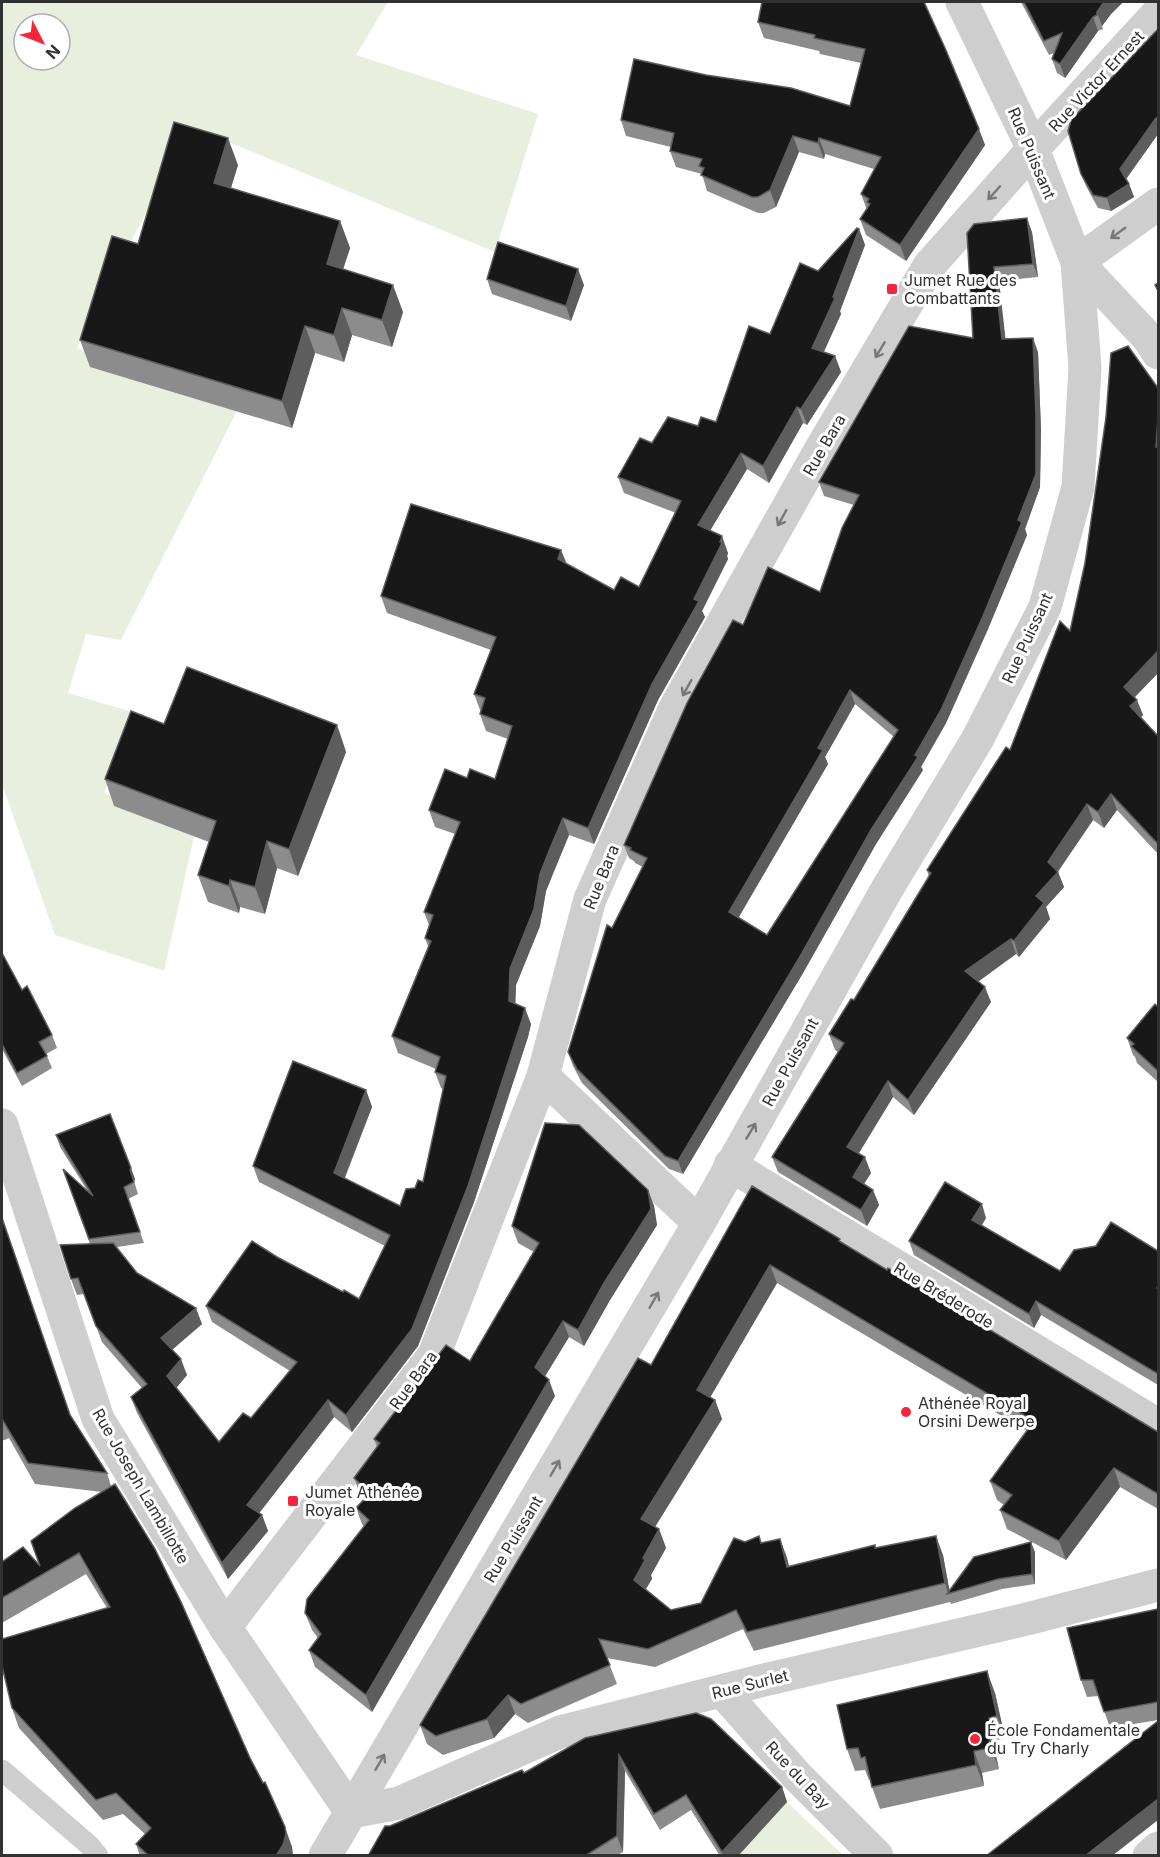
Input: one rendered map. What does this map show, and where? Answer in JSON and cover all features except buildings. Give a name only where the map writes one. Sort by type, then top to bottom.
[{"type":"street","name":"Rue Puissant","points":[[325,1856],[757,1122],[887,889],[977,740],[1045,607],[1078,488],[1085,368],[1077,262],[1033,149],[962,2]]},
{"type":"street","name":"Rue Victor Ernest","points":[[1033,149],[1158,13]]},
{"type":"street","name":"Rue Bara","points":[[225,1628],[434,1355],[543,1076],[590,899],[675,708],[819,452],[929,266],[1033,149]]},
{"type":"street","points":[[1158,204],[1077,262],[1149,339],[1158,353]]},
{"type":"street","points":[[543,1076],[699,1222]]},
{"type":"street","name":"Rue Joseph Lambillotte","points":[[2,1125],[98,1419],[225,1628],[351,1812]]},
{"type":"street","name":"Rue Bréderode","points":[[730,1166],[1158,1425]]},
{"type":"street","name":"Rue Surlet","points":[[351,1812],[399,1803],[560,1732],[722,1690],[1027,1619],[1158,1585]]},
{"type":"street","name":"Rue du Bay","points":[[722,1690],[797,1776],[877,1856]]},
{"type":"street","points":[[1149,1856],[1158,1848]]},
{"type":"lane","points":[[2,1770],[89,1845],[98,1856]]},
{"type":"green space","points":[[2,2],[388,2],[356,55],[538,114],[495,252],[190,126],[77,348],[239,407],[121,640],[86,634],[68,693],[132,712],[104,793],[195,832],[164,971],[55,935],[2,784]]},
{"type":"green space","points":[[787,1802],[843,1855],[738,1856]]},
{"type":"place","name":"Jumet Rue des Combattants","points":[[892,289]]},
{"type":"place","name":"Athénée Royal Orsini Dewerpe","points":[[906,1412]]},
{"type":"place","name":"Jumet Athénée Royale","points":[[293,1501]]},
{"type":"place","name":"École Fondamentale du Try Charly","points":[[975,1739]]}]
